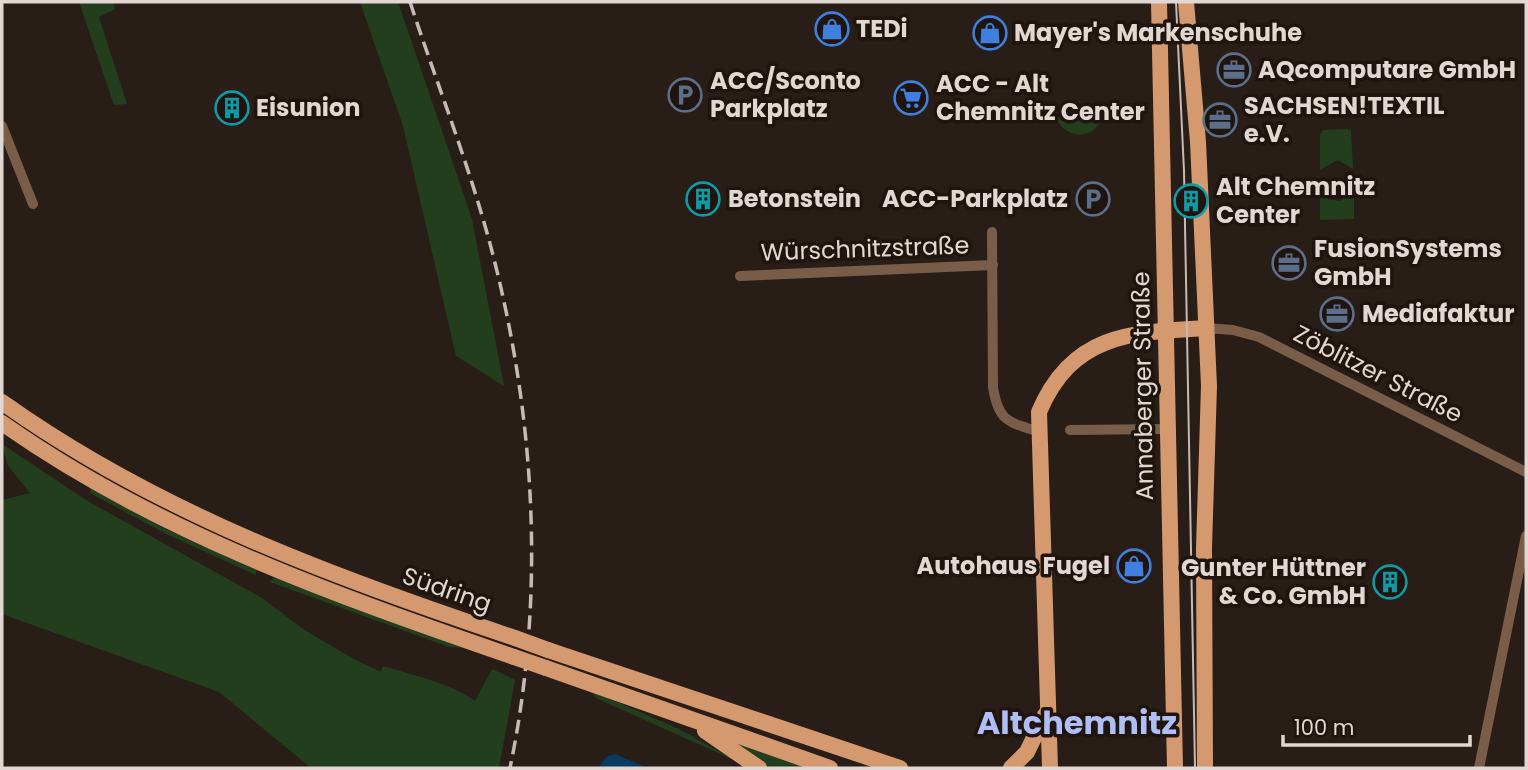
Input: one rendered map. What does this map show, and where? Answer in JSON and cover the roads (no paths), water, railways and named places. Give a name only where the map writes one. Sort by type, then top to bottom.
[{"type":"main road","name":"Annaberger Straße","points":[[1158,2],[1175,768]]},
{"type":"main road","points":[[1186,2],[1198,142],[1209,386],[1204,548],[1205,768]]},
{"type":"main road","points":[[1050,768],[1037,431],[1039,412],[1060,373],[1081,354],[1127,335],[1206,328]]},
{"type":"main road","name":"Südring","points":[[2,402],[73,449],[155,496],[298,561],[548,650],[900,768]]},
{"type":"main road","name":"Südring","points":[[2,423],[106,489],[212,544],[360,604],[830,768]]},
{"type":"main road","points":[[1011,768],[1032,743],[1048,709]]},
{"type":"main road","points":[[689,719],[759,768]]},
{"type":"street","points":[[2,126],[33,204]]},
{"type":"street","points":[[992,232],[993,387],[997,408],[1012,424],[1037,431]]},
{"type":"street","name":"Würschnitzstraße","points":[[740,276],[993,265]]},
{"type":"street","name":"Zöblitzer Straße","points":[[1206,328],[1233,330],[1259,338],[1526,472]]},
{"type":"street","points":[[1070,430],[1167,429]]},
{"type":"street","points":[[1479,768],[1526,536]]},
{"type":"water","points":[[615,754],[647,768],[598,768],[606,757]]},
{"type":"tram line","points":[[1176,2],[1184,171],[1195,768]]},
{"type":"railway","points":[[410,2],[485,226],[508,322],[519,385],[527,449],[531,577],[521,705],[510,768]]},
{"type":"place","name":"TEDi","points":[[832,29]]},
{"type":"place","name":"Mayer's Markenschuhe","points":[[990,33]]},
{"type":"place","name":"AQcomputare GmbH","points":[[1234,70]]},
{"type":"place","name":"ACC/Sconto Parkplatz","points":[[685,95]]},
{"type":"place","name":"ACC - Alt Chemnitz Center","points":[[911,98]]},
{"type":"place","name":"Eisunion","points":[[232,108]]},
{"type":"place","name":"SACHSEN!TEXTIL e.V.","points":[[1220,120]]},
{"type":"place","name":"Betonstein","points":[[703,199]]},
{"type":"place","name":"ACC-Parkplatz","points":[[1093,199]]},
{"type":"place","name":"Alt Chemnitz Center","points":[[1191,201]]},
{"type":"place","name":"FusionSystems GmbH","points":[[1289,263]]},
{"type":"place","name":"Mediafaktur","points":[[1337,314]]},
{"type":"place","name":"Autohaus Fugel","points":[[1134,566]]},
{"type":"place","name":"Gunter Hüttner & Co. GmbH","points":[[1390,582]]},
{"type":"district","name":"Altchemnitz","points":[[1077,723]]}]
